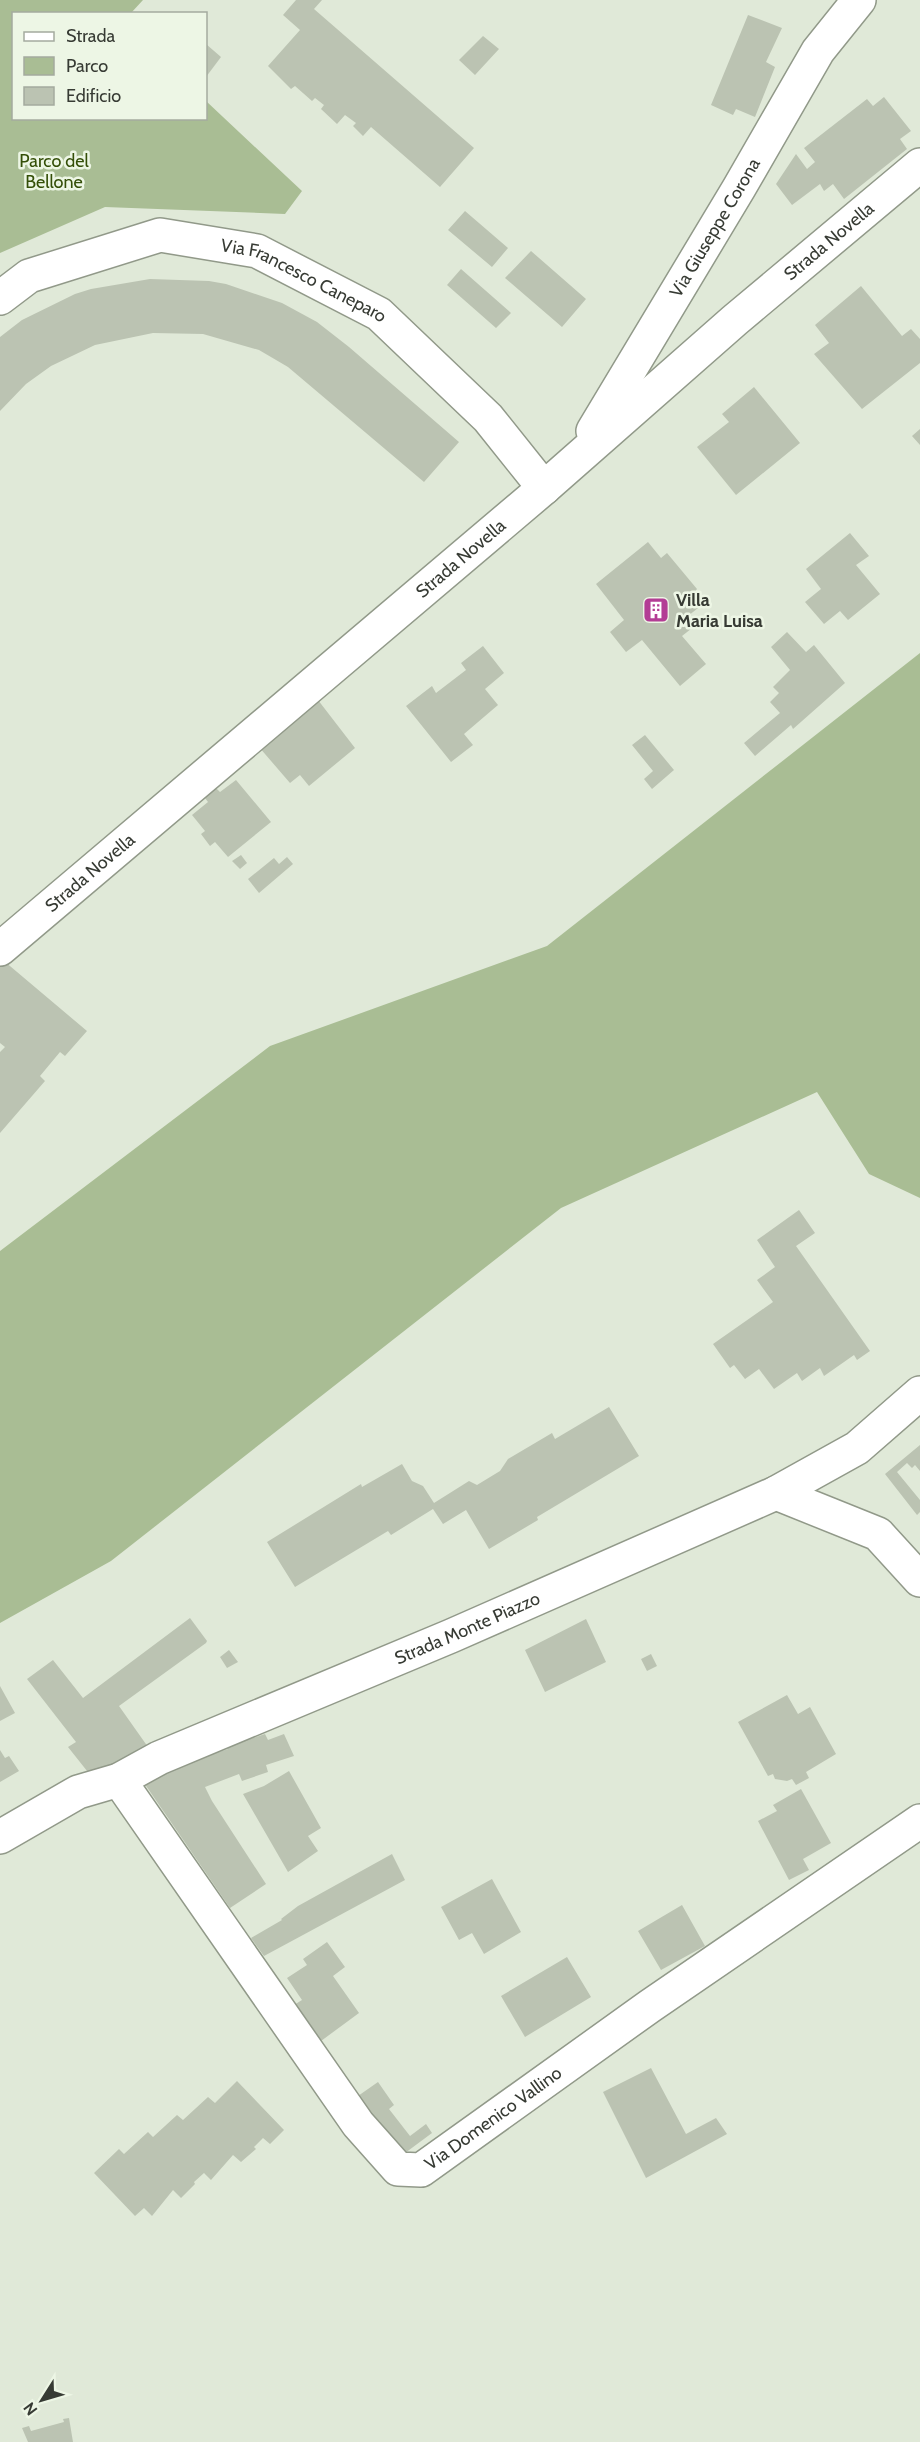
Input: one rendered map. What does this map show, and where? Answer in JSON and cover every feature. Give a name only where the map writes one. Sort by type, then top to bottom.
[{"type":"street","name":"Via Giuseppe Corona","points":[[577,458],[698,258],[818,51],[859,0]]},
{"type":"street","name":"Strada Novella","points":[[0,949],[544,488],[735,320],[920,165]]},
{"type":"street","name":"Via Francesco Caneparo","points":[[0,298],[29,276],[160,235],[256,251],[379,314],[488,418],[544,488]]},
{"type":"street","name":"Strada Monte Piazzo","points":[[0,1837],[78,1792],[119,1780],[159,1758],[451,1636],[776,1492],[857,1448],[920,1393]]},
{"type":"street","points":[[776,1492],[878,1534],[920,1580]]},
{"type":"street","name":"Via Domenico Vallino","points":[[119,1780],[358,2124],[398,2169],[421,2170],[650,2006],[920,1821]]},
{"type":"green space","name":"Parco del Bellone","points":[[0,0],[143,0],[132,12],[12,12],[12,120],[207,120],[207,102],[302,191],[285,214],[105,207],[0,253]]},
{"type":"green space","points":[[920,653],[920,1198],[869,1174],[817,1092],[561,1208],[111,1561],[0,1623],[0,1251],[270,1046],[547,946]]},
{"type":"building","points":[[296,0],[322,0],[314,9],[474,148],[440,187],[371,127],[363,136],[353,126],[356,123],[345,115],[337,124],[321,109],[324,105],[315,98],[312,101],[295,86],[291,89],[268,66],[300,30],[283,15]]},
{"type":"building","points":[[748,15],[782,28],[766,62],[775,67],[755,117],[736,109],[733,115],[711,105]]},
{"type":"building","points":[[483,36],[499,49],[475,75],[459,60]]},
{"type":"building","points":[[207,45],[221,57],[207,76]]},
{"type":"building","points":[[884,97],[911,131],[900,139],[907,149],[844,199],[833,184],[824,191],[820,184],[792,205],[776,184],[796,154],[807,169],[815,162],[804,148],[867,99],[873,106]]},
{"type":"building","points":[[465,211],[508,248],[492,267],[448,230]]},
{"type":"building","points":[[531,251],[586,299],[562,327],[505,278]]},
{"type":"building","points":[[461,269],[511,313],[496,328],[447,285]]},
{"type":"building","points":[[150,279],[209,281],[226,284],[282,303],[317,322],[349,347],[459,442],[424,482],[288,367],[259,350],[203,334],[153,333],[95,345],[51,366],[26,384],[0,411],[0,337],[22,320],[75,294]]},
{"type":"building","points":[[861,286],[902,336],[911,329],[920,339],[920,363],[862,409],[814,354],[829,343],[815,325]]},
{"type":"building","points":[[754,387],[800,443],[736,495],[697,447],[729,422],[722,414]]},
{"type":"building","points":[[920,429],[920,445],[912,436]]},
{"type":"building","points":[[850,533],[869,556],[856,565],[880,594],[848,620],[840,611],[824,624],[805,602],[821,589],[806,569]]},
{"type":"building","name":"Villa Maria Luisa","points":[[648,542],[661,558],[667,553],[697,589],[694,593],[703,604],[688,616],[696,625],[682,636],[706,664],[680,686],[642,640],[626,652],[610,632],[624,620],[596,584]]},
{"type":"building","points":[[787,632],[806,652],[814,645],[845,683],[793,729],[791,725],[755,756],[744,743],[780,713],[770,702],[779,693],[773,687],[790,670],[771,647]]},
{"type":"building","points":[[483,646],[504,673],[485,689],[498,705],[464,734],[473,745],[451,762],[406,706],[432,686],[436,693],[466,670],[461,663]]},
{"type":"building","points":[[318,700],[355,748],[309,786],[300,775],[290,783],[259,747]]},
{"type":"building","points":[[645,735],[674,770],[652,789],[644,779],[653,771],[632,745]]},
{"type":"building","points":[[236,780],[271,822],[228,857],[215,842],[210,846],[201,834],[205,831],[192,815],[208,802],[202,794],[213,785],[220,792]]},
{"type":"building","points":[[241,855],[247,863],[240,869],[232,861]]},
{"type":"building","points":[[287,857],[293,864],[259,893],[248,879],[274,858],[279,864]]},
{"type":"building","points":[[4,961],[87,1031],[65,1056],[60,1052],[40,1076],[45,1081],[0,1133],[0,1052],[5,1047],[0,1043],[0,966]]},
{"type":"building","points":[[799,1210],[815,1233],[796,1246],[870,1351],[857,1360],[854,1355],[824,1376],[820,1368],[802,1381],[797,1373],[774,1389],[759,1369],[745,1379],[734,1365],[730,1368],[713,1344],[773,1302],[757,1280],[775,1267],[757,1240]]},
{"type":"building","points":[[609,1407],[639,1456],[537,1517],[538,1520],[489,1549],[466,1510],[443,1524],[433,1509],[391,1535],[388,1531],[295,1587],[267,1542],[361,1484],[362,1487],[402,1464],[412,1481],[423,1486],[434,1503],[469,1481],[477,1485],[500,1471],[508,1459],[552,1433],[555,1439]]},
{"type":"building","points":[[920,1445],[920,1471],[915,1465],[912,1468],[907,1463],[897,1472],[920,1500],[920,1512],[917,1515],[885,1474]]},
{"type":"building","points":[[190,1618],[207,1641],[206,1643],[119,1706],[148,1747],[95,1781],[68,1747],[76,1742],[27,1679],[53,1660],[83,1698]]},
{"type":"building","points":[[586,1619],[606,1662],[545,1692],[525,1650]]},
{"type":"building","points":[[229,1650],[238,1662],[227,1668],[220,1657]]},
{"type":"building","points":[[651,1654],[657,1666],[647,1671],[641,1659]]},
{"type":"building","points":[[0,1686],[15,1713],[0,1721]]},
{"type":"building","points":[[787,1695],[798,1714],[810,1707],[836,1754],[806,1772],[809,1778],[796,1785],[792,1779],[787,1781],[775,1779],[773,1774],[768,1776],[738,1722]]},
{"type":"building","points":[[265,1734],[268,1740],[284,1734],[294,1756],[266,1765],[268,1772],[242,1781],[239,1774],[205,1787],[266,1884],[230,1908],[142,1780]]},
{"type":"building","points":[[0,1750],[5,1758],[9,1756],[19,1771],[0,1782]]},
{"type":"building","points":[[289,1771],[321,1828],[308,1836],[318,1851],[288,1872],[243,1794],[264,1786]]},
{"type":"building","points":[[801,1789],[831,1843],[803,1859],[809,1870],[789,1880],[758,1821],[777,1811],[773,1805]]},
{"type":"building","points":[[392,1854],[405,1880],[264,1956],[251,1938],[282,1920],[298,1906]]},
{"type":"building","points":[[492,1879],[521,1932],[484,1954],[472,1933],[459,1940],[441,1907]]},
{"type":"building","points":[[682,1905],[705,1946],[661,1970],[638,1931]]},
{"type":"building","points":[[327,1942],[345,1967],[333,1976],[359,2013],[321,2041],[294,2005],[302,2000],[287,1978],[307,1965],[303,1959]]},
{"type":"building","points":[[567,1957],[591,1997],[525,2037],[501,1996]]},
{"type":"building","points":[[651,2068],[686,2134],[716,2118],[727,2134],[646,2178],[603,2092]]},
{"type":"building","points":[[237,2081],[284,2130],[270,2144],[263,2138],[254,2147],[256,2149],[241,2162],[233,2155],[211,2180],[204,2173],[181,2198],[173,2190],[152,2216],[144,2208],[135,2216],[94,2173],[119,2149],[124,2154],[148,2132],[153,2137],[177,2115],[183,2120],[208,2097],[215,2103]]},
{"type":"building","points":[[378,2082],[394,2105],[389,2109],[410,2136],[426,2124],[432,2133],[401,2156],[358,2096]]},
{"type":"building","points":[[69,2418],[73,2442],[28,2442],[22,2428],[29,2426],[31,2431],[64,2422],[63,2419]]},
{"type":"place","name":"Villa Maria Luisa","points":[[656,610]]}]
